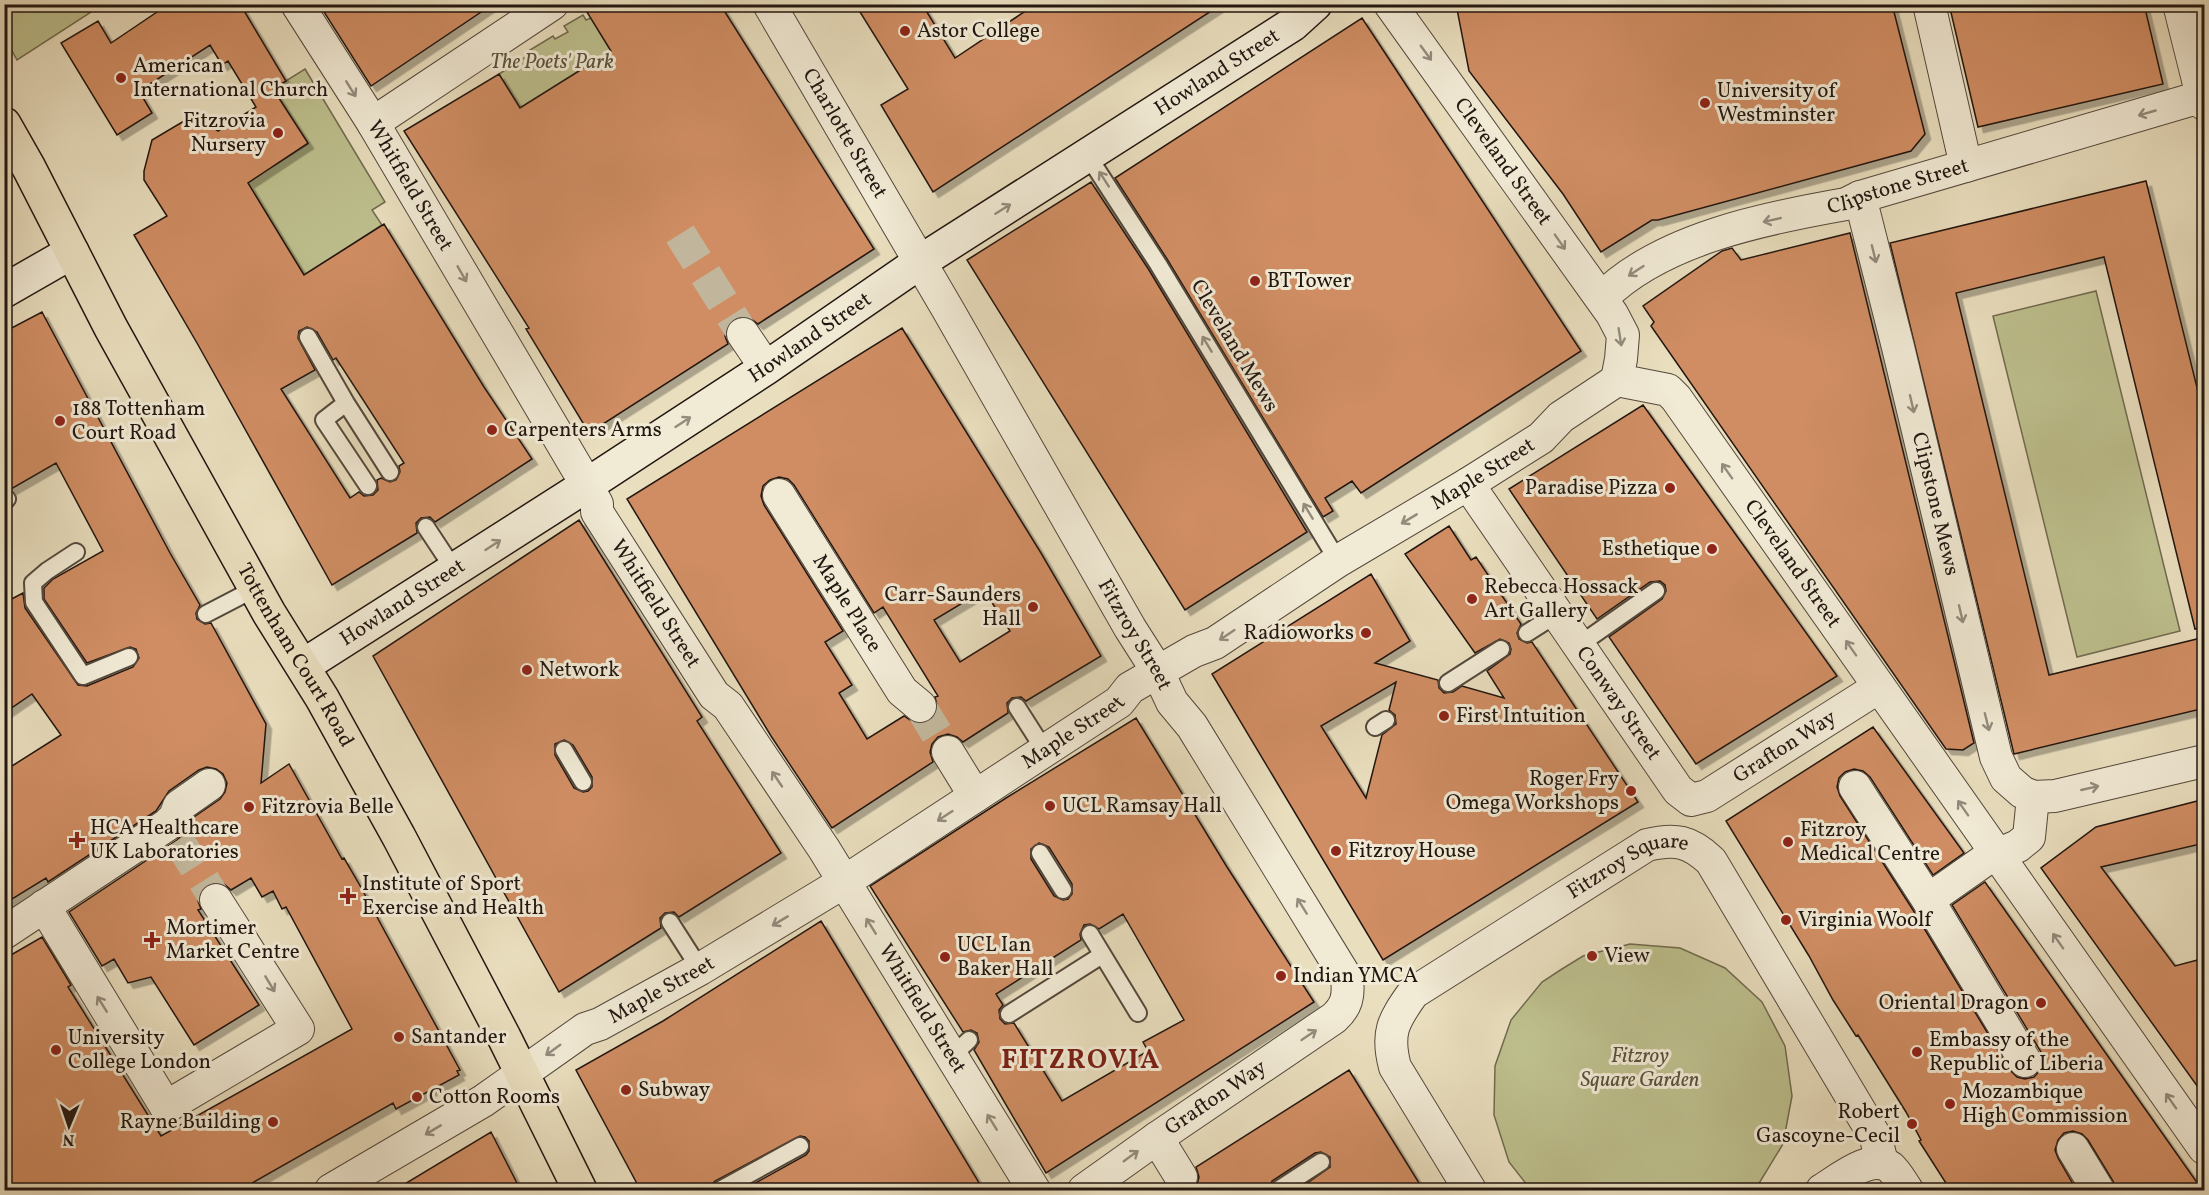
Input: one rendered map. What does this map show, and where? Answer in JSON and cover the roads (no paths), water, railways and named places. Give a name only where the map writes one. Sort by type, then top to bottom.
[{"type":"main road","name":"Tottenham Court Road","points":[[4,124],[111,328],[255,588],[303,666],[399,837],[522,1073],[580,1191]]},
{"type":"street","name":"Whitfield Street","points":[[297,4],[373,123],[587,485],[597,504],[597,512],[714,695],[728,705],[844,882],[960,1048],[1034,1191]]},
{"type":"street","name":"Charlotte Street","points":[[769,4],[920,262]]},
{"type":"street","name":"Howland Street","points":[[303,666],[454,571],[766,368],[920,262],[1293,24],[1315,4]]},
{"type":"street","name":"Cleveland Street","points":[[1390,4],[1469,112],[1581,273],[1602,298],[1623,335],[1617,380],[1668,390],[1676,398],[2205,1148]]},
{"type":"street","points":[[1929,4],[1965,166]]},
{"type":"street","points":[[2179,4],[2204,99]]},
{"type":"street","points":[[373,123],[535,9]]},
{"type":"street","name":"Clipstone Street","points":[[1602,298],[1613,287],[1655,258],[1682,246],[1751,225],[1846,204],[1860,197],[1965,166],[2204,99]]},
{"type":"street","name":"Clipstone Mews","points":[[1860,197],[1906,345],[1973,665],[1996,757],[2006,778],[2022,792],[2033,797]]},
{"type":"street","points":[[4,291],[72,252]]},
{"type":"street","name":"Fitzroy Street","points":[[920,262],[1130,628],[1158,672],[1172,702],[1192,726],[1347,979],[1346,1005]]},
{"type":"street","points":[[743,334],[766,368]]},
{"type":"street","name":"Maple Street","points":[[331,1191],[483,1101],[585,1029],[600,1024],[700,969],[990,793],[1045,750],[1119,702],[1130,688],[1194,651],[1215,643],[1338,561],[1541,438],[1561,417],[1617,380]]},
{"type":"street","name":"Conway Street","points":[[1468,484],[1678,790],[1690,800]]},
{"type":"street","name":"Maple Place","points":[[779,495],[902,691],[920,706]]},
{"type":"street","name":"Grafton Way","points":[[1690,800],[1707,796],[1879,687]]},
{"type":"street","points":[[948,752],[990,793]]},
{"type":"street","points":[[1928,900],[1996,854],[2015,847],[2029,837],[2033,797],[2055,796],[2205,761]]},
{"type":"street","points":[[4,933],[44,906],[173,833],[179,806],[209,785]]},
{"type":"street","points":[[1855,787],[1928,900],[2025,1060]]},
{"type":"street","name":"Fitzroy Square","points":[[1470,1191],[1395,1067],[1390,1046],[1394,1025],[1402,1008],[1413,993],[1647,845],[1662,842],[1680,842],[1699,850],[1711,861],[1876,1138],[1882,1163]]},
{"type":"street","points":[[44,906],[166,1107],[298,1029],[216,900]]},
{"type":"street","name":"Grafton Way","points":[[1084,1191],[1157,1138],[1334,1018],[1346,1005]]},
{"type":"street","points":[[1157,1138],[1181,1177]]},
{"type":"street","points":[[2073,1149],[2098,1191]]},
{"type":"street","points":[[1822,1191],[1872,1163],[1882,1163],[1892,1168],[1906,1191]]},
{"type":"lane","name":"Cleveland Mews","points":[[1088,156],[1158,264],[1338,561]]},
{"type":"lane","points":[[308,337],[390,472]]},
{"type":"lane","points":[[346,403],[324,420],[368,486]]},
{"type":"lane","points":[[426,527],[454,571]]},
{"type":"lane","points":[[76,552],[33,583],[34,602],[83,676],[129,657]]},
{"type":"lane","points":[[206,614],[255,588]]},
{"type":"lane","points":[[1579,645],[1656,591]]},
{"type":"lane","points":[[1527,633],[1557,614]]},
{"type":"lane","points":[[1448,683],[1501,650]]},
{"type":"lane","points":[[1017,707],[1045,750]]},
{"type":"lane","points":[[564,750],[583,782]]},
{"type":"lane","points":[[1040,853],[1064,890]]},
{"type":"lane","points":[[670,922],[700,969]]},
{"type":"lane","points":[[1090,934],[1138,1013]]},
{"type":"lane","points":[[1009,1014],[1102,955]]},
{"type":"lane","points":[[720,1191],[800,1146]]},
{"type":"lane","points":[[1278,1191],[1321,1162]]},
{"type":"tunnel","points":[[680,234],[743,334]]},
{"type":"tunnel","points":[[920,706],[948,752]]},
{"type":"tunnel","points":[[178,840],[216,900]]},
{"type":"place","name":"Astor College","points":[[905,31]]},
{"type":"place","name":"American International Church","points":[[121,78]]},
{"type":"place","name":"University of Westminster","points":[[1705,103]]},
{"type":"place","name":"Fitzrovia Nursery","points":[[278,133]]},
{"type":"place","name":"BT Tower","points":[[1255,281]]},
{"type":"place","name":"188 Tottenham Court Road","points":[[60,421]]},
{"type":"place","name":"Carpenters Arms","points":[[492,430]]},
{"type":"place","name":"Paradise Pizza","points":[[1670,488]]},
{"type":"place","name":"Esthetique","points":[[1712,549]]},
{"type":"place","name":"Rebecca Hossack Art Gallery","points":[[1472,599]]},
{"type":"place","name":"Carr-Saunders Hall","points":[[1033,607]]},
{"type":"place","name":"Radioworks","points":[[1366,633]]},
{"type":"place","name":"Network","points":[[527,670]]},
{"type":"place","name":"First Intuition","points":[[1444,716]]},
{"type":"place","name":"Roger Fry Omega Workshops","points":[[1631,791]]},
{"type":"place","name":"UCL Ramsay Hall","points":[[1050,806]]},
{"type":"place","name":"Fitzrovia Belle","points":[[249,807]]},
{"type":"place","name":"HCA Healthcare UK Laboratories","points":[[77,840]]},
{"type":"place","name":"Fitzroy Medical Centre","points":[[1788,842]]},
{"type":"place","name":"Fitzroy House","points":[[1336,851]]},
{"type":"place","name":"Institute of Sport Exercise and Health","points":[[348,896]]},
{"type":"place","name":"Virginia Woolf","points":[[1786,920]]},
{"type":"place","name":"Mortimer Market Centre","points":[[152,940]]},
{"type":"place","name":"View","points":[[1592,956]]},
{"type":"place","name":"UCL Ian Baker Hall","points":[[945,957]]},
{"type":"place","name":"Indian YMCA","points":[[1281,976]]},
{"type":"place","name":"Oriental Dragon","points":[[2041,1003]]},
{"type":"place","name":"Santander","points":[[399,1037]]},
{"type":"place","name":"University College London","points":[[56,1050]]},
{"type":"place","name":"Embassy of the Republic of Liberia","points":[[1917,1052]]},
{"type":"place","name":"Subway","points":[[626,1090]]},
{"type":"place","name":"Cotton Rooms","points":[[417,1097]]},
{"type":"place","name":"Mozambique High Commission","points":[[1950,1104]]},
{"type":"place","name":"Rayne Building","points":[[273,1122]]},
{"type":"place","name":"Robert Gascoyne-Cecil","points":[[1912,1124]]},
{"type":"district","name":"FITZROVIA","points":[[1081,1061]]},
{"type":"park label","name":"The Poets' Park","points":[[552,62]]},
{"type":"park label","name":"Fitzroy Square Garden","points":[[1640,1068]]}]
